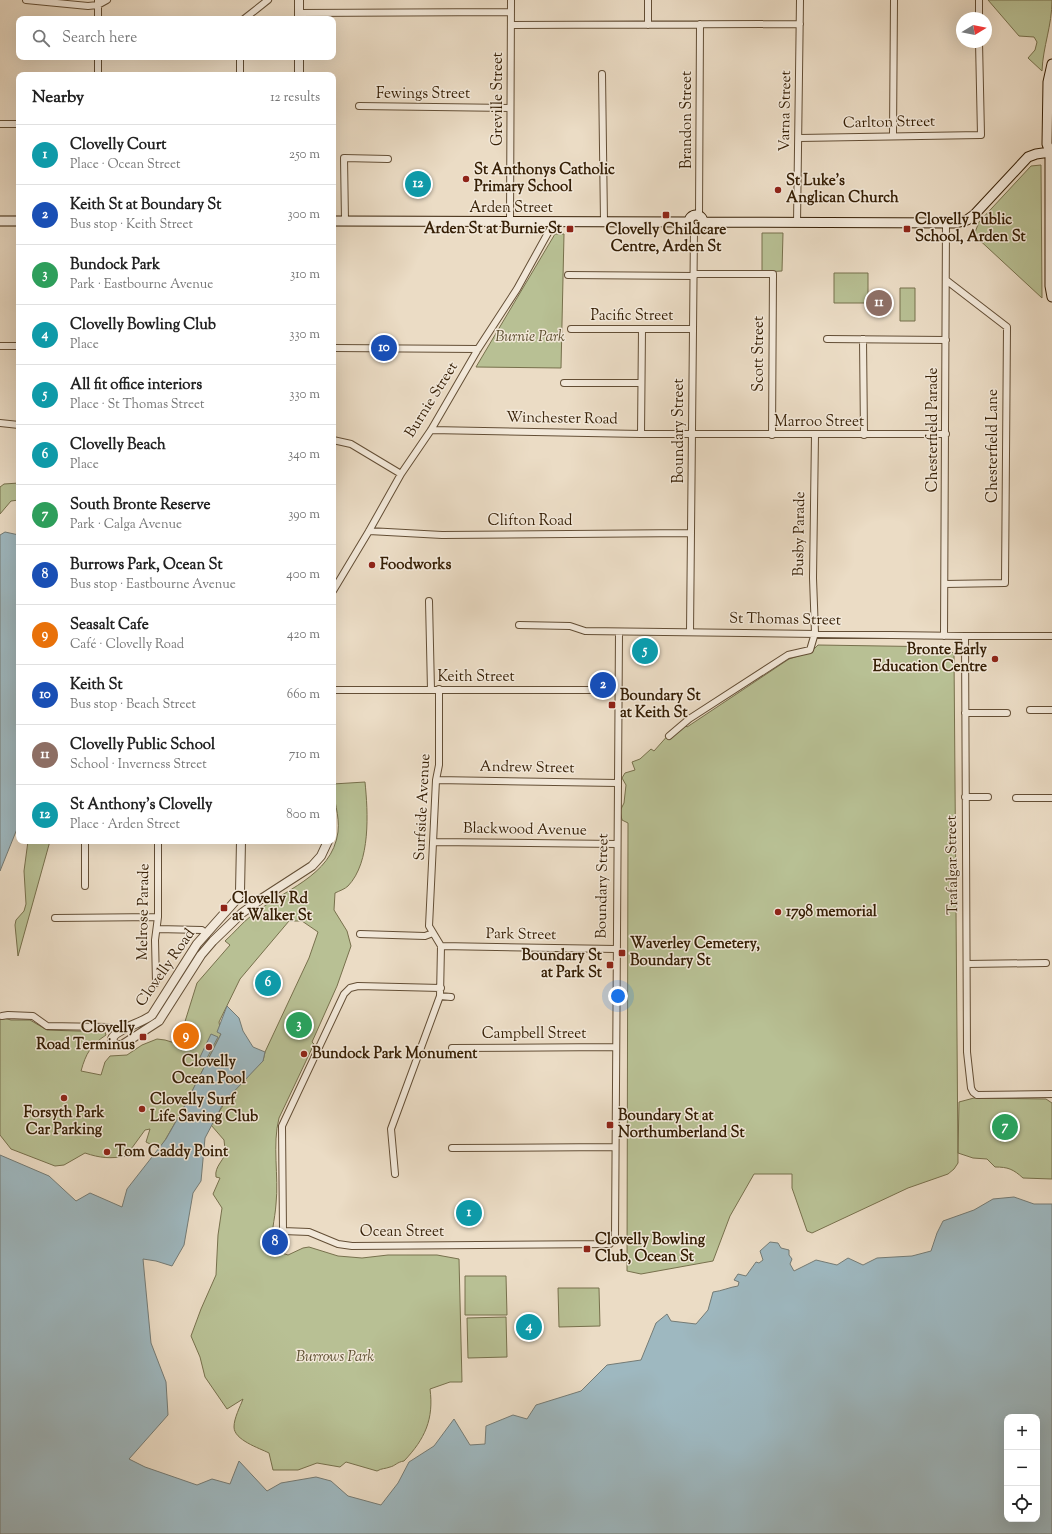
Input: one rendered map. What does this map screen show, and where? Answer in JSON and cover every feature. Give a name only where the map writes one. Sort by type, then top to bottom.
[{"type":"main road","points":[[1052,71],[1048,82],[1047,144],[1051,148],[1052,274],[1050,286],[1052,297]]},
{"type":"main road","points":[[691,225],[693,216],[701,219],[797,223],[946,223],[967,220],[1028,158],[1051,148]]},
{"type":"main road","points":[[0,221],[16,221]]},
{"type":"main road","name":"Arden Street","points":[[336,222],[604,222],[691,225]]},
{"type":"street","points":[[26,0],[88,6],[107,0]]},
{"type":"street","points":[[248,16],[268,0]]},
{"type":"street","points":[[299,0],[299,16],[511,12]]},
{"type":"street","name":"Greville Street","points":[[510,222],[511,0]]},
{"type":"street","points":[[648,0],[648,25]]},
{"type":"street","name":"Varna Street","points":[[797,223],[800,0]]},
{"type":"street","points":[[893,135],[894,0]]},
{"type":"street","points":[[979,0],[979,12]]},
{"type":"street","points":[[98,3],[98,16]]},
{"type":"street","name":"Brandon Street","points":[[700,24],[701,219]]},
{"type":"street","points":[[511,25],[800,24]]},
{"type":"street","name":"Carlton Street","points":[[799,138],[893,135],[981,135],[979,48]]},
{"type":"street","points":[[98,60],[98,72]]},
{"type":"street","points":[[240,60],[240,72]]},
{"type":"street","points":[[299,60],[299,72]]},
{"type":"street","points":[[602,74],[604,222]]},
{"type":"street","name":"Fewings Street","points":[[359,106],[510,108]]},
{"type":"street","points":[[0,124],[16,124]]},
{"type":"street","points":[[345,221],[344,158],[388,159]]},
{"type":"street","name":"Burnie Street","points":[[336,586],[401,474],[431,430],[478,349],[517,289],[554,222]]},
{"type":"street","name":"Chesterfield Parade","points":[[944,636],[946,223]]},
{"type":"street","name":"Boundary Street","points":[[690,632],[694,275],[691,225]]},
{"type":"street","name":"Scott Street","points":[[694,275],[773,274],[772,435]]},
{"type":"street","points":[[568,275],[694,275]]},
{"type":"street","name":"Chesterfield Lane","points":[[945,584],[1005,583],[1007,335],[1007,327],[946,280]]},
{"type":"street","name":"Pacific Street","points":[[571,329],[693,329]]},
{"type":"street","points":[[641,434],[642,329]]},
{"type":"street","points":[[827,339],[946,340]]},
{"type":"street","points":[[863,339],[864,435]]},
{"type":"street","points":[[0,346],[16,346]]},
{"type":"street","points":[[336,348],[478,349]]},
{"type":"street","points":[[564,382],[641,383]]},
{"type":"street","points":[[0,423],[16,425]]},
{"type":"street","name":"Winchester Road","points":[[431,430],[692,434]]},
{"type":"street","name":"Marroo Street","points":[[692,434],[946,434]]},
{"type":"street","name":"Busby Parade","points":[[815,435],[813,578],[815,633]]},
{"type":"street","points":[[336,441],[351,444],[401,474]]},
{"type":"street","name":"Clifton Road","points":[[369,531],[442,535],[691,533]]},
{"type":"street","points":[[429,600],[431,690]]},
{"type":"street","name":"St Thomas Street","points":[[519,625],[570,626],[585,631],[619,632],[1052,636]]},
{"type":"street","name":"Boundary Street","points":[[615,1236],[615,1048],[619,632]]},
{"type":"street","points":[[669,736],[689,719],[788,655],[810,650],[815,633]]},
{"type":"street","name":"Trafalgar Street","points":[[965,636],[967,1052],[973,1092],[977,1094],[1052,1094]]},
{"type":"street","name":"Keith Street","points":[[336,690],[618,690]]},
{"type":"street","name":"Surfside Avenue","points":[[433,933],[429,926],[436,780],[439,765],[440,690]]},
{"type":"street","points":[[1030,710],[1052,710]]},
{"type":"street","points":[[965,713],[1007,713]]},
{"type":"street","name":"Andrew Street","points":[[436,780],[617,783]]},
{"type":"street","points":[[965,797],[988,797]]},
{"type":"street","points":[[1016,798],[1052,798]]},
{"type":"street","name":"Blackwood Avenue","points":[[433,842],[617,844]]},
{"type":"street","points":[[85,886],[86,844]]},
{"type":"street","name":"Melrose Parade","points":[[156,983],[158,844]]},
{"type":"street","name":"Clovelly Road","points":[[213,940],[201,955],[159,1021],[119,1046],[115,1045],[112,1039],[113,1035],[146,1020],[152,1015],[197,944],[237,899],[240,892],[241,844]]},
{"type":"street","points":[[157,929],[202,930],[213,940],[242,913],[312,866],[321,856],[327,844]]},
{"type":"street","points":[[55,918],[158,917]]},
{"type":"street","points":[[360,934],[426,936],[433,933],[441,946],[440,996],[391,1129],[395,1174]]},
{"type":"street","name":"Park Street","points":[[441,946],[616,949]]},
{"type":"street","points":[[967,964],[1046,963]]},
{"type":"street","name":"Ocean Street","points":[[441,988],[358,986],[350,988],[344,994],[282,1126],[284,1231],[309,1232],[338,1244],[352,1246],[603,1245],[612,1242],[615,1236]]},
{"type":"street","points":[[440,996],[451,997]]},
{"type":"street","points":[[2,1016],[33,1016],[47,1026],[107,1027],[120,1031]]},
{"type":"street","name":"Campbell Street","points":[[452,1048],[615,1048]]},
{"type":"street","points":[[452,1148],[615,1147]]},
{"type":"green space","points":[[988,0],[1052,0],[1051,19],[1042,71],[1028,58],[1035,50],[1037,42],[1034,37],[1019,36]]},
{"type":"green space","points":[[1041,165],[1042,298],[974,235],[979,222],[1031,166]]},
{"type":"green space","points":[[762,233],[783,233],[782,271],[762,272]]},
{"type":"green space","name":"Burnie Park","points":[[555,234],[564,234],[561,368],[476,367]]},
{"type":"green space","points":[[834,273],[868,273],[868,303],[834,303]]},
{"type":"green space","points":[[900,288],[915,288],[915,321],[900,321]]},
{"type":"green space","points":[[16,483],[16,500],[11,501],[0,514],[0,487],[4,484]]},
{"type":"green space","points":[[818,645],[947,647],[954,654],[958,1163],[948,1174],[908,1188],[812,1233],[807,1231],[792,1188],[792,1174],[754,1174],[730,1216],[713,1261],[641,1274],[627,1271],[628,823],[622,820],[620,811],[624,803],[626,785],[622,778],[625,773],[635,770],[632,762],[640,759],[651,749],[654,751],[670,733],[686,726],[687,727],[789,659],[811,652]]},
{"type":"green space","name":"Burrows Park","points":[[365,782],[367,808],[366,836],[361,864],[355,876],[348,886],[335,893],[334,910],[347,931],[351,946],[337,986],[312,1042],[314,1044],[279,1118],[276,1139],[277,1193],[272,1233],[273,1250],[288,1255],[303,1248],[309,1247],[338,1256],[362,1258],[388,1255],[437,1255],[459,1259],[462,1382],[450,1382],[430,1389],[431,1410],[426,1428],[417,1445],[404,1461],[377,1471],[346,1462],[340,1467],[317,1463],[298,1470],[273,1470],[269,1453],[242,1440],[235,1432],[235,1420],[243,1399],[227,1409],[205,1377],[200,1357],[191,1336],[216,1275],[218,1235],[222,1208],[213,1194],[220,1178],[216,1177],[218,1166],[227,1149],[225,1149],[224,1140],[211,1125],[232,1091],[263,1061],[265,1052],[309,958],[318,932],[302,921],[289,921],[240,979],[219,1022],[221,1034],[183,1109],[160,1149],[146,1142],[150,1129],[145,1130],[126,1156],[120,1157],[105,1158],[85,1153],[64,1165],[55,1166],[11,1149],[0,1135],[0,1017],[11,1020],[30,1020],[47,1030],[105,1032],[106,1035],[96,1042],[90,1050],[81,1071],[101,1075],[105,1062],[110,1056],[127,1055],[142,1045],[157,1039],[178,1044],[197,983],[230,945],[225,941],[251,916],[304,881],[316,871],[326,860],[336,844],[338,820],[336,808],[336,784]]},
{"type":"green space","points":[[28,844],[49,844],[18,956],[15,925],[16,920],[24,911],[26,904],[24,871]]},
{"type":"green space","points":[[974,1098],[1046,1099],[1052,1103],[1052,1179],[1023,1178],[1010,1169],[995,1167],[987,1159],[973,1158],[958,1153],[959,1102]]},
{"type":"green space","points":[[465,1276],[506,1276],[507,1315],[465,1315]]},
{"type":"green space","points":[[558,1288],[599,1288],[600,1326],[559,1327]]},
{"type":"green space","points":[[506,1317],[507,1357],[468,1358],[467,1318]]},
{"type":"water","points":[[5,532],[16,534],[16,831],[0,871],[0,535]]},
{"type":"water","points":[[227,1006],[239,1018],[243,1031],[253,1047],[265,1052],[263,1061],[224,1102],[205,1138],[201,1181],[193,1193],[184,1245],[172,1266],[143,1259],[151,1343],[166,1382],[168,1415],[129,1459],[145,1467],[197,1485],[212,1479],[230,1484],[239,1461],[267,1491],[281,1483],[316,1477],[331,1481],[348,1496],[381,1505],[398,1483],[409,1462],[434,1446],[454,1419],[470,1445],[485,1444],[486,1426],[513,1415],[527,1419],[536,1405],[581,1391],[607,1365],[641,1360],[656,1323],[667,1314],[671,1321],[696,1324],[708,1310],[713,1292],[738,1286],[739,1282],[734,1280],[738,1274],[746,1276],[756,1262],[759,1263],[763,1260],[760,1251],[770,1242],[778,1243],[781,1248],[789,1250],[789,1255],[792,1259],[790,1264],[794,1271],[816,1260],[837,1265],[848,1258],[863,1265],[877,1258],[912,1256],[931,1251],[943,1221],[974,1210],[993,1199],[1014,1197],[1034,1204],[1052,1204],[1052,1534],[0,1534],[0,1155],[49,1176],[76,1201],[90,1193],[122,1207],[127,1189],[166,1139],[221,1034],[217,1032]]},
{"type":"water","name":"Clovelly Ocean Pool","points":[[211,1034],[218,1037],[206,1060],[200,1057]]},
{"type":"place","name":"St Anthonys Catholic Primary School","points":[[466,179]]},
{"type":"place","name":"St Anthony's Clovelly","points":[[418,184]]},
{"type":"place","name":"St Luke's Anglican Church","points":[[778,190]]},
{"type":"place","name":"Clovelly Childcare Centre, Arden St","points":[[666,215]]},
{"type":"place","name":"Arden St at Burnie St","points":[[570,229]]},
{"type":"place","name":"Clovelly Public School, Arden St","points":[[907,229]]},
{"type":"place","name":"Clovelly Public School","points":[[879,303]]},
{"type":"place","name":"Keith St","points":[[384,348]]},
{"type":"place","name":"Foodworks","points":[[372,565]]},
{"type":"place","name":"All fit office interiors","points":[[645,651]]},
{"type":"place","name":"Bronte Early Education Centre","points":[[995,659]]},
{"type":"place","name":"Keith St at Boundary St","points":[[603,685]]},
{"type":"place","name":"Boundary St at Keith St","points":[[612,705]]},
{"type":"place","name":"Clovelly Rd at Walker St","points":[[224,908]]},
{"type":"place","name":"1798 memorial","points":[[778,912]]},
{"type":"place","name":"Waverley Cemetery, Boundary St","points":[[622,953]]},
{"type":"place","name":"Boundary St at Park St","points":[[610,965]]},
{"type":"place","name":"Clovelly Beach","points":[[268,983]]},
{"type":"place","name":"Bundock Park","points":[[299,1025]]},
{"type":"place","name":"Seasalt Cafe","points":[[186,1036]]},
{"type":"place","name":"Clovelly Road Terminus","points":[[143,1037]]},
{"type":"place","name":"Clovelly Ocean Pool","points":[[209,1047]]},
{"type":"place","name":"Bundock Park Monument","points":[[304,1054]]},
{"type":"place","name":"Forsyth Park Car Parking","points":[[64,1098]]},
{"type":"place","name":"Clovelly Surf Life Saving Club","points":[[142,1109]]},
{"type":"place","name":"Boundary St at Northumberland St","points":[[610,1125]]},
{"type":"place","name":"South Bronte Reserve","points":[[1005,1127]]},
{"type":"place","name":"Tom Caddy Point","points":[[107,1152]]},
{"type":"place","name":"Clovelly Court","points":[[469,1213]]},
{"type":"place","name":"Burrows Park, Ocean St","points":[[275,1242]]},
{"type":"place","name":"Clovelly Bowling Club, Ocean St","points":[[587,1249]]},
{"type":"place","name":"Clovelly Bowling Club","points":[[529,1327]]}]
